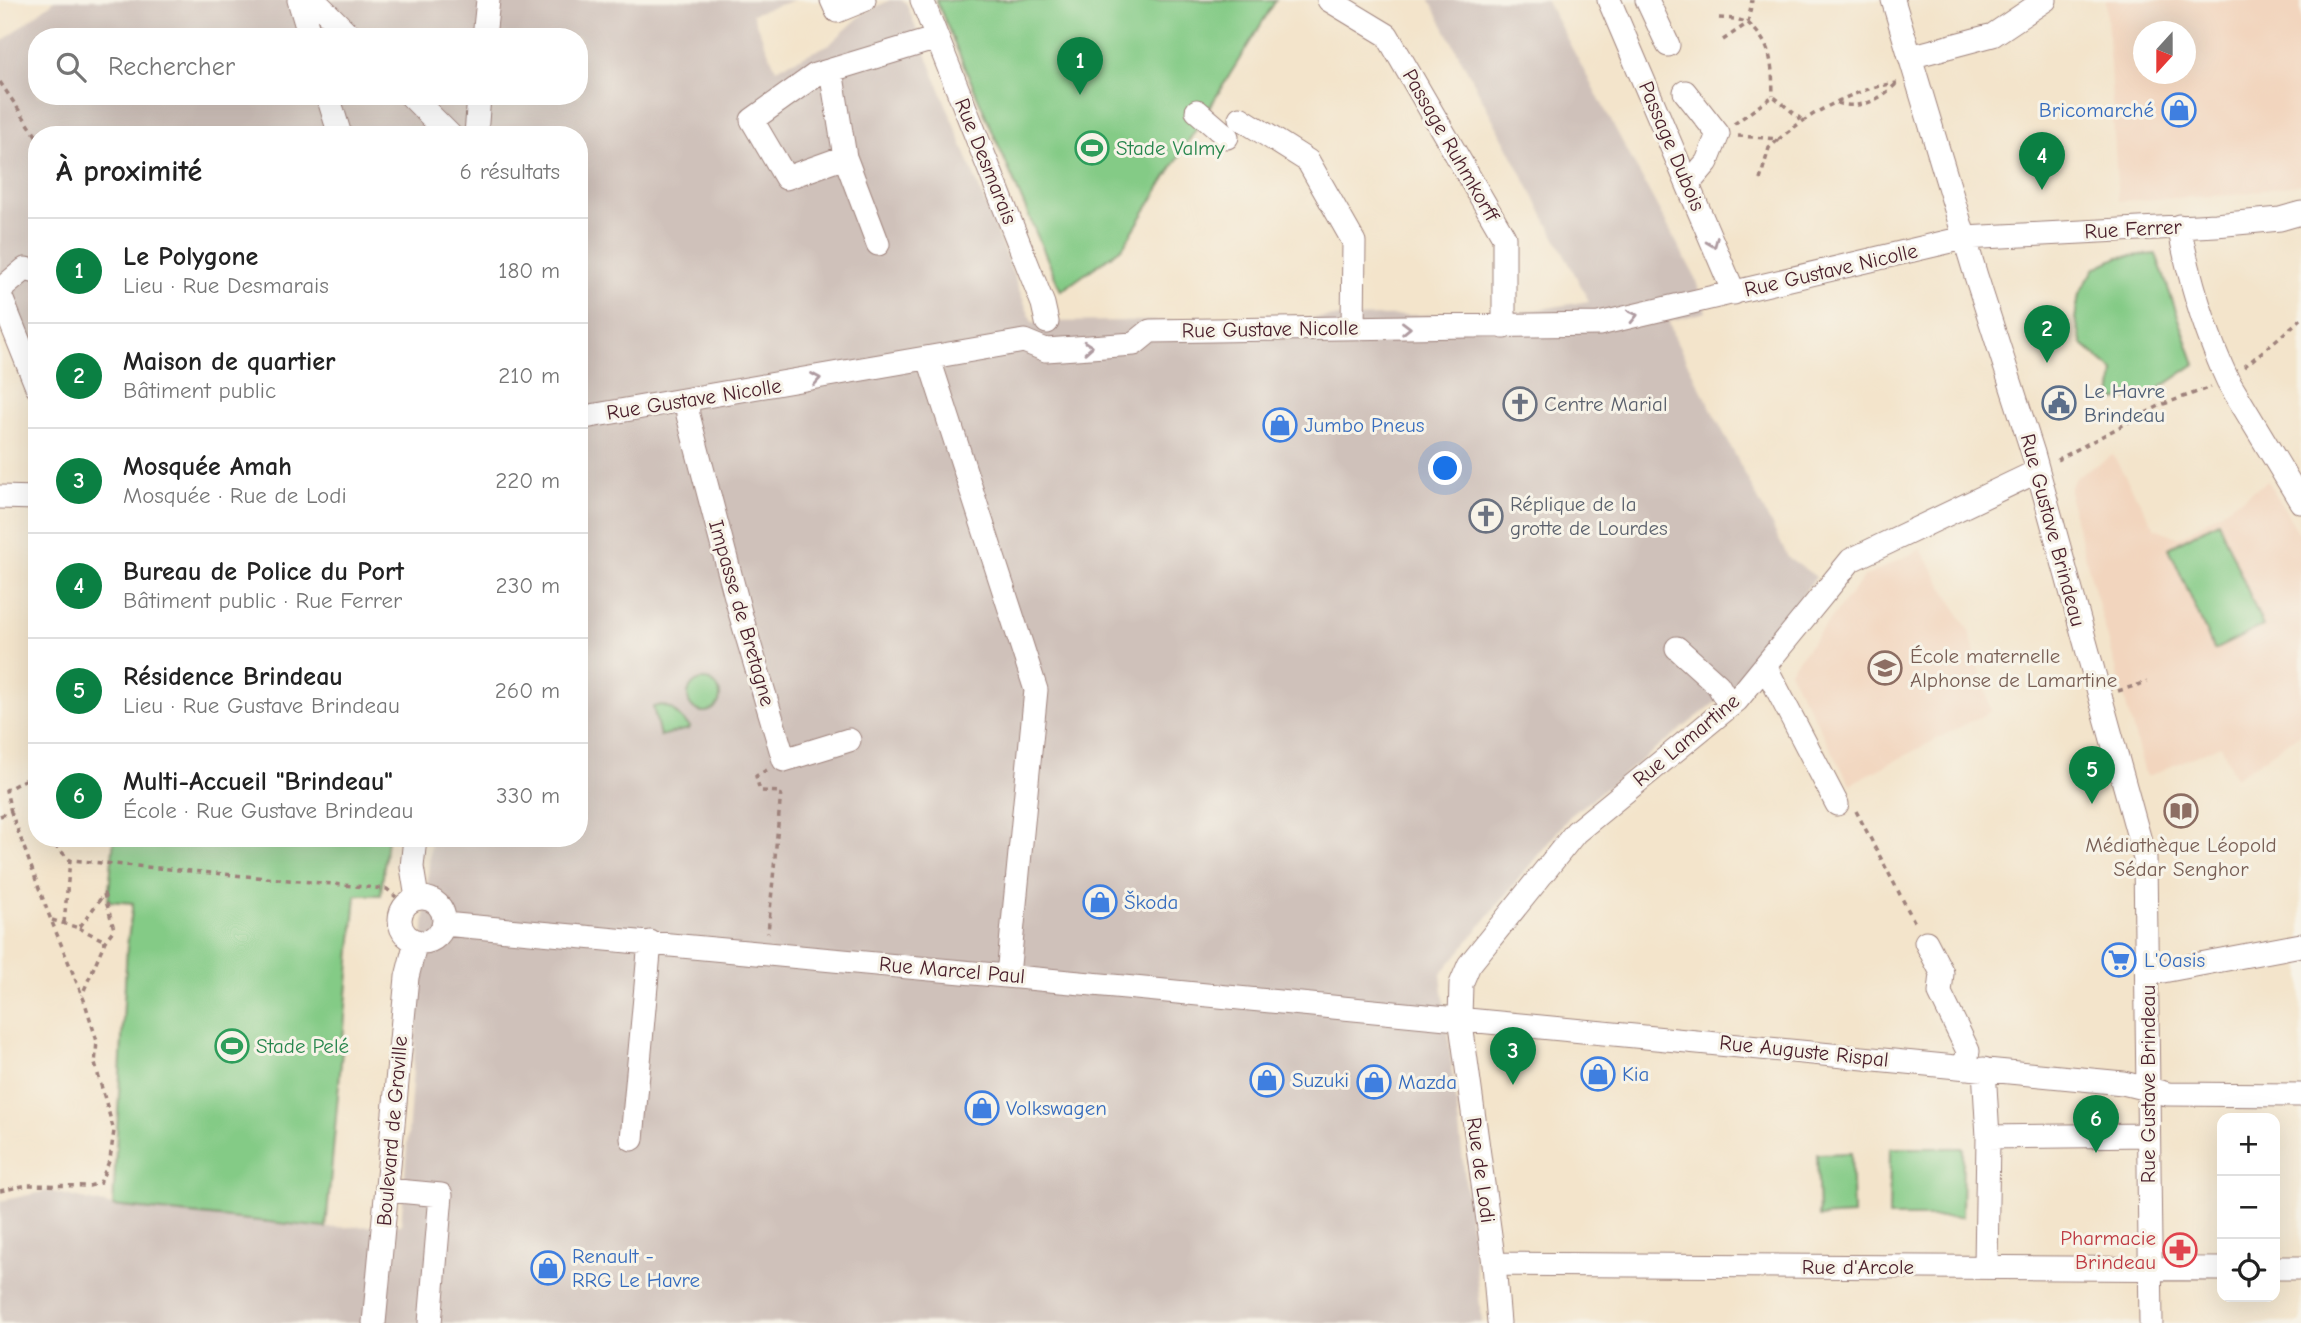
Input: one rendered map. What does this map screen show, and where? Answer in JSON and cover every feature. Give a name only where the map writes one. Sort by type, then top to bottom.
[{"type":"street","points":[[299,0],[307,28]]},
{"type":"street","points":[[314,0],[342,28]]},
{"type":"street","points":[[486,28],[488,0]]},
{"type":"street","points":[[832,0],[837,11],[864,0]]},
{"type":"street","name":"Rue Desmarais","points":[[922,0],[1043,304],[1047,322]]},
{"type":"street","name":"Passage Ruhmkorff","points":[[1329,0],[1387,35],[1504,237],[1504,327]]},
{"type":"street","name":"Passage Dubois","points":[[1609,0],[1734,293]]},
{"type":"street","points":[[1647,0],[1668,46]]},
{"type":"street","name":"Rue Gustave Brindeau","points":[[1893,0],[1910,57],[1907,82],[1964,238],[2038,471],[2145,859],[2151,1323]]},
{"type":"street","points":[[1910,57],[1993,35],[2045,0]]},
{"type":"street","points":[[845,157],[786,178],[752,120],[815,75],[937,38]]},
{"type":"street","points":[[831,71],[845,157],[878,244]]},
{"type":"street","points":[[1685,92],[1718,134],[1707,162],[1689,183]]},
{"type":"street","points":[[331,105],[337,126]]},
{"type":"street","points":[[420,105],[441,126]]},
{"type":"street","points":[[477,126],[478,105]]},
{"type":"street","points":[[1197,111],[1227,137]]},
{"type":"street","points":[[1240,118],[1308,161],[1353,242],[1353,328]]},
{"type":"street","name":"Rue Ferrer","points":[[1964,238],[2280,219],[2301,213]]},
{"type":"street","points":[[2179,226],[2184,252],[2214,348],[2228,381],[2301,502]]},
{"type":"street","name":"Rue Gustave Nicolle","points":[[588,416],[1017,343],[1046,350],[1134,344],[1150,331],[1599,324],[1964,238]]},
{"type":"street","points":[[28,270],[25,269],[0,292],[28,364]]},
{"type":"street","points":[[929,359],[1036,690],[1009,975]]},
{"type":"street","name":"Impasse de Bretagne","points":[[687,400],[688,415],[741,616],[784,760]]},
{"type":"street","name":"Rue Lamartine","points":[[1460,1017],[1461,984],[1468,965],[1577,832],[1730,706],[1851,559],[2038,471]]},
{"type":"street","points":[[0,497],[28,498]]},
{"type":"street","points":[[1677,648],[1718,685],[1730,706]]},
{"type":"street","points":[[1765,666],[1837,804]]},
{"type":"street","points":[[784,760],[849,740]]},
{"type":"street","points":[[411,902],[431,900],[442,909],[444,924],[437,936],[431,940],[416,941],[401,927],[402,912],[411,902],[414,847]]},
{"type":"street","name":"Rue Marcel Paul","points":[[444,924],[1460,1017]]},
{"type":"street","name":"Boulevard de Graville","points":[[374,1323],[407,977],[416,941]]},
{"type":"street","points":[[632,1139],[650,942]]},
{"type":"street","points":[[1926,942],[1942,973],[1940,993],[1974,1068],[1988,1137],[1986,1267]]},
{"type":"street","points":[[2147,974],[2301,945]]},
{"type":"street","name":"Rue Auguste Rispal","points":[[1460,1017],[2123,1083],[2168,1094],[2301,1094]]},
{"type":"street","name":"Rue de Lodi","points":[[1460,1017],[1494,1264],[1499,1323]]},
{"type":"street","points":[[1988,1137],[2148,1135]]},
{"type":"street","points":[[387,1190],[441,1195],[430,1323]]},
{"type":"street","name":"Rue d'Arcole","points":[[1494,1264],[2217,1269]]},
{"type":"street","points":[[2280,1269],[2301,1268]]},
{"type":"path","points":[[1723,40],[1748,23],[1752,0]]},
{"type":"path","points":[[1719,18],[1748,23],[1761,34],[1772,61],[1773,96],[1802,120]]},
{"type":"path","points":[[0,82],[30,126]]},
{"type":"path","points":[[1837,103],[1858,106],[1876,101],[1907,82]]},
{"type":"path","points":[[1760,180],[1769,148],[1802,120],[1840,100],[1878,86],[1907,82]]},
{"type":"path","points":[[1718,134],[1773,96]]},
{"type":"path","points":[[1718,134],[1779,139]]},
{"type":"path","points":[[2038,471],[2161,404],[2228,381],[2301,319]]},
{"type":"path","points":[[2099,697],[2147,682]]},
{"type":"path","points":[[766,952],[781,792],[760,791],[756,776],[784,760]]},
{"type":"path","points":[[0,1191],[27,1185],[89,1186],[100,1183],[110,1159],[114,1131],[95,1063],[97,1041],[82,995],[11,812],[6,790],[28,778]]},
{"type":"path","points":[[1837,804],[1847,796],[1926,942]]},
{"type":"path","points":[[0,816],[11,812]]},
{"type":"path","points":[[56,847],[70,860],[387,889],[411,902]]},
{"type":"path","points":[[64,923],[70,860]]},
{"type":"path","points":[[79,928],[104,894],[114,929],[105,941],[82,995]]},
{"type":"path","points":[[51,919],[79,928],[105,941]]},
{"type":"shaded area","points":[[55,0],[794,0],[752,14],[776,69],[830,44],[864,13],[890,0],[901,0],[906,3],[1032,322],[1241,320],[1523,312],[1589,301],[1430,0],[1546,0],[1694,275],[1706,312],[1669,321],[1674,337],[1788,557],[1816,577],[1730,691],[1570,816],[1441,974],[1482,1323],[0,1323],[0,1201],[48,1191],[113,1206],[326,1228],[401,1225],[430,847],[588,847],[588,126],[28,126],[28,337],[0,278],[0,43]]},
{"type":"shaded area","name":"Bricomarché","points":[[2106,0],[2301,0],[2301,184],[2233,195],[2118,201]]},
{"type":"shaded area","points":[[2113,455],[2155,528],[2179,538],[2268,481],[2301,537],[2301,733],[2235,778],[2221,745],[2146,777],[2070,501],[2070,487],[2075,478]]},
{"type":"shaded area","name":"École maternelle Alphonse de Lamartine","points":[[1921,549],[1969,631],[1991,711],[1850,784],[1789,671],[1864,577]]},
{"type":"green space","name":"Stade Valmy","points":[[936,0],[1276,0],[1123,247],[1061,291]]},
{"type":"green space","points":[[2156,254],[2195,364],[2148,396],[2111,400],[2114,371],[2083,345],[2075,319],[2079,294],[2095,268],[2118,257]]},
{"type":"green space","points":[[2218,521],[2263,626],[2214,650],[2169,548]]},
{"type":"green space","points":[[704,680],[715,685],[720,696],[715,707],[704,712],[693,707],[688,696],[693,685]]},
{"type":"green space","points":[[662,705],[672,709],[689,729],[660,736],[653,707]]},
{"type":"green space","name":"Stade Pelé","points":[[113,847],[386,847],[381,895],[356,895],[326,1228],[113,1206],[127,946],[133,903],[108,901]]},
{"type":"green space","points":[[1890,1148],[1963,1148],[1962,1217],[1889,1217]]},
{"type":"green space","points":[[1851,1153],[1853,1215],[1819,1217],[1817,1154]]},
{"type":"place","name":"Le Polygone","points":[[1080,95]]},
{"type":"place","name":"Bricomarché","points":[[2179,110]]},
{"type":"place","name":"Stade Valmy","points":[[1092,148]]},
{"type":"place","name":"Bureau de Police du Port","points":[[2042,190]]},
{"type":"place","name":"Maison de quartier","points":[[2047,363]]},
{"type":"place","name":"Le Havre Brindeau","points":[[2059,403]]},
{"type":"place","name":"Centre Marial","points":[[1520,404]]},
{"type":"place","name":"Jumbo Pneus","points":[[1280,425]]},
{"type":"place","name":"Réplique de la grotte de Lourdes","points":[[1486,516]]},
{"type":"place","name":"École maternelle Alphonse de Lamartine","points":[[1885,668]]},
{"type":"place","name":"Résidence Brindeau","points":[[2092,804]]},
{"type":"place","name":"Médiathèque Léopold Sédar Senghor","points":[[2181,811]]},
{"type":"place","name":"Škoda","points":[[1100,902]]},
{"type":"place","name":"L'Oasis","points":[[2119,960]]},
{"type":"place","name":"Stade Pelé","points":[[232,1046]]},
{"type":"place","name":"Kia","points":[[1598,1074]]},
{"type":"place","name":"Suzuki","points":[[1267,1080]]},
{"type":"place","name":"Mazda","points":[[1374,1082]]},
{"type":"place","name":"Mosquée Amah","points":[[1513,1085]]},
{"type":"place","name":"Volkswagen","points":[[982,1108]]},
{"type":"place","name":"Multi-Accueil \"Brindeau\"","points":[[2096,1153]]},
{"type":"place","name":"Pharmacie Brindeau","points":[[2180,1250]]},
{"type":"place","name":"Renault - RRG Le Havre","points":[[548,1268]]}]
